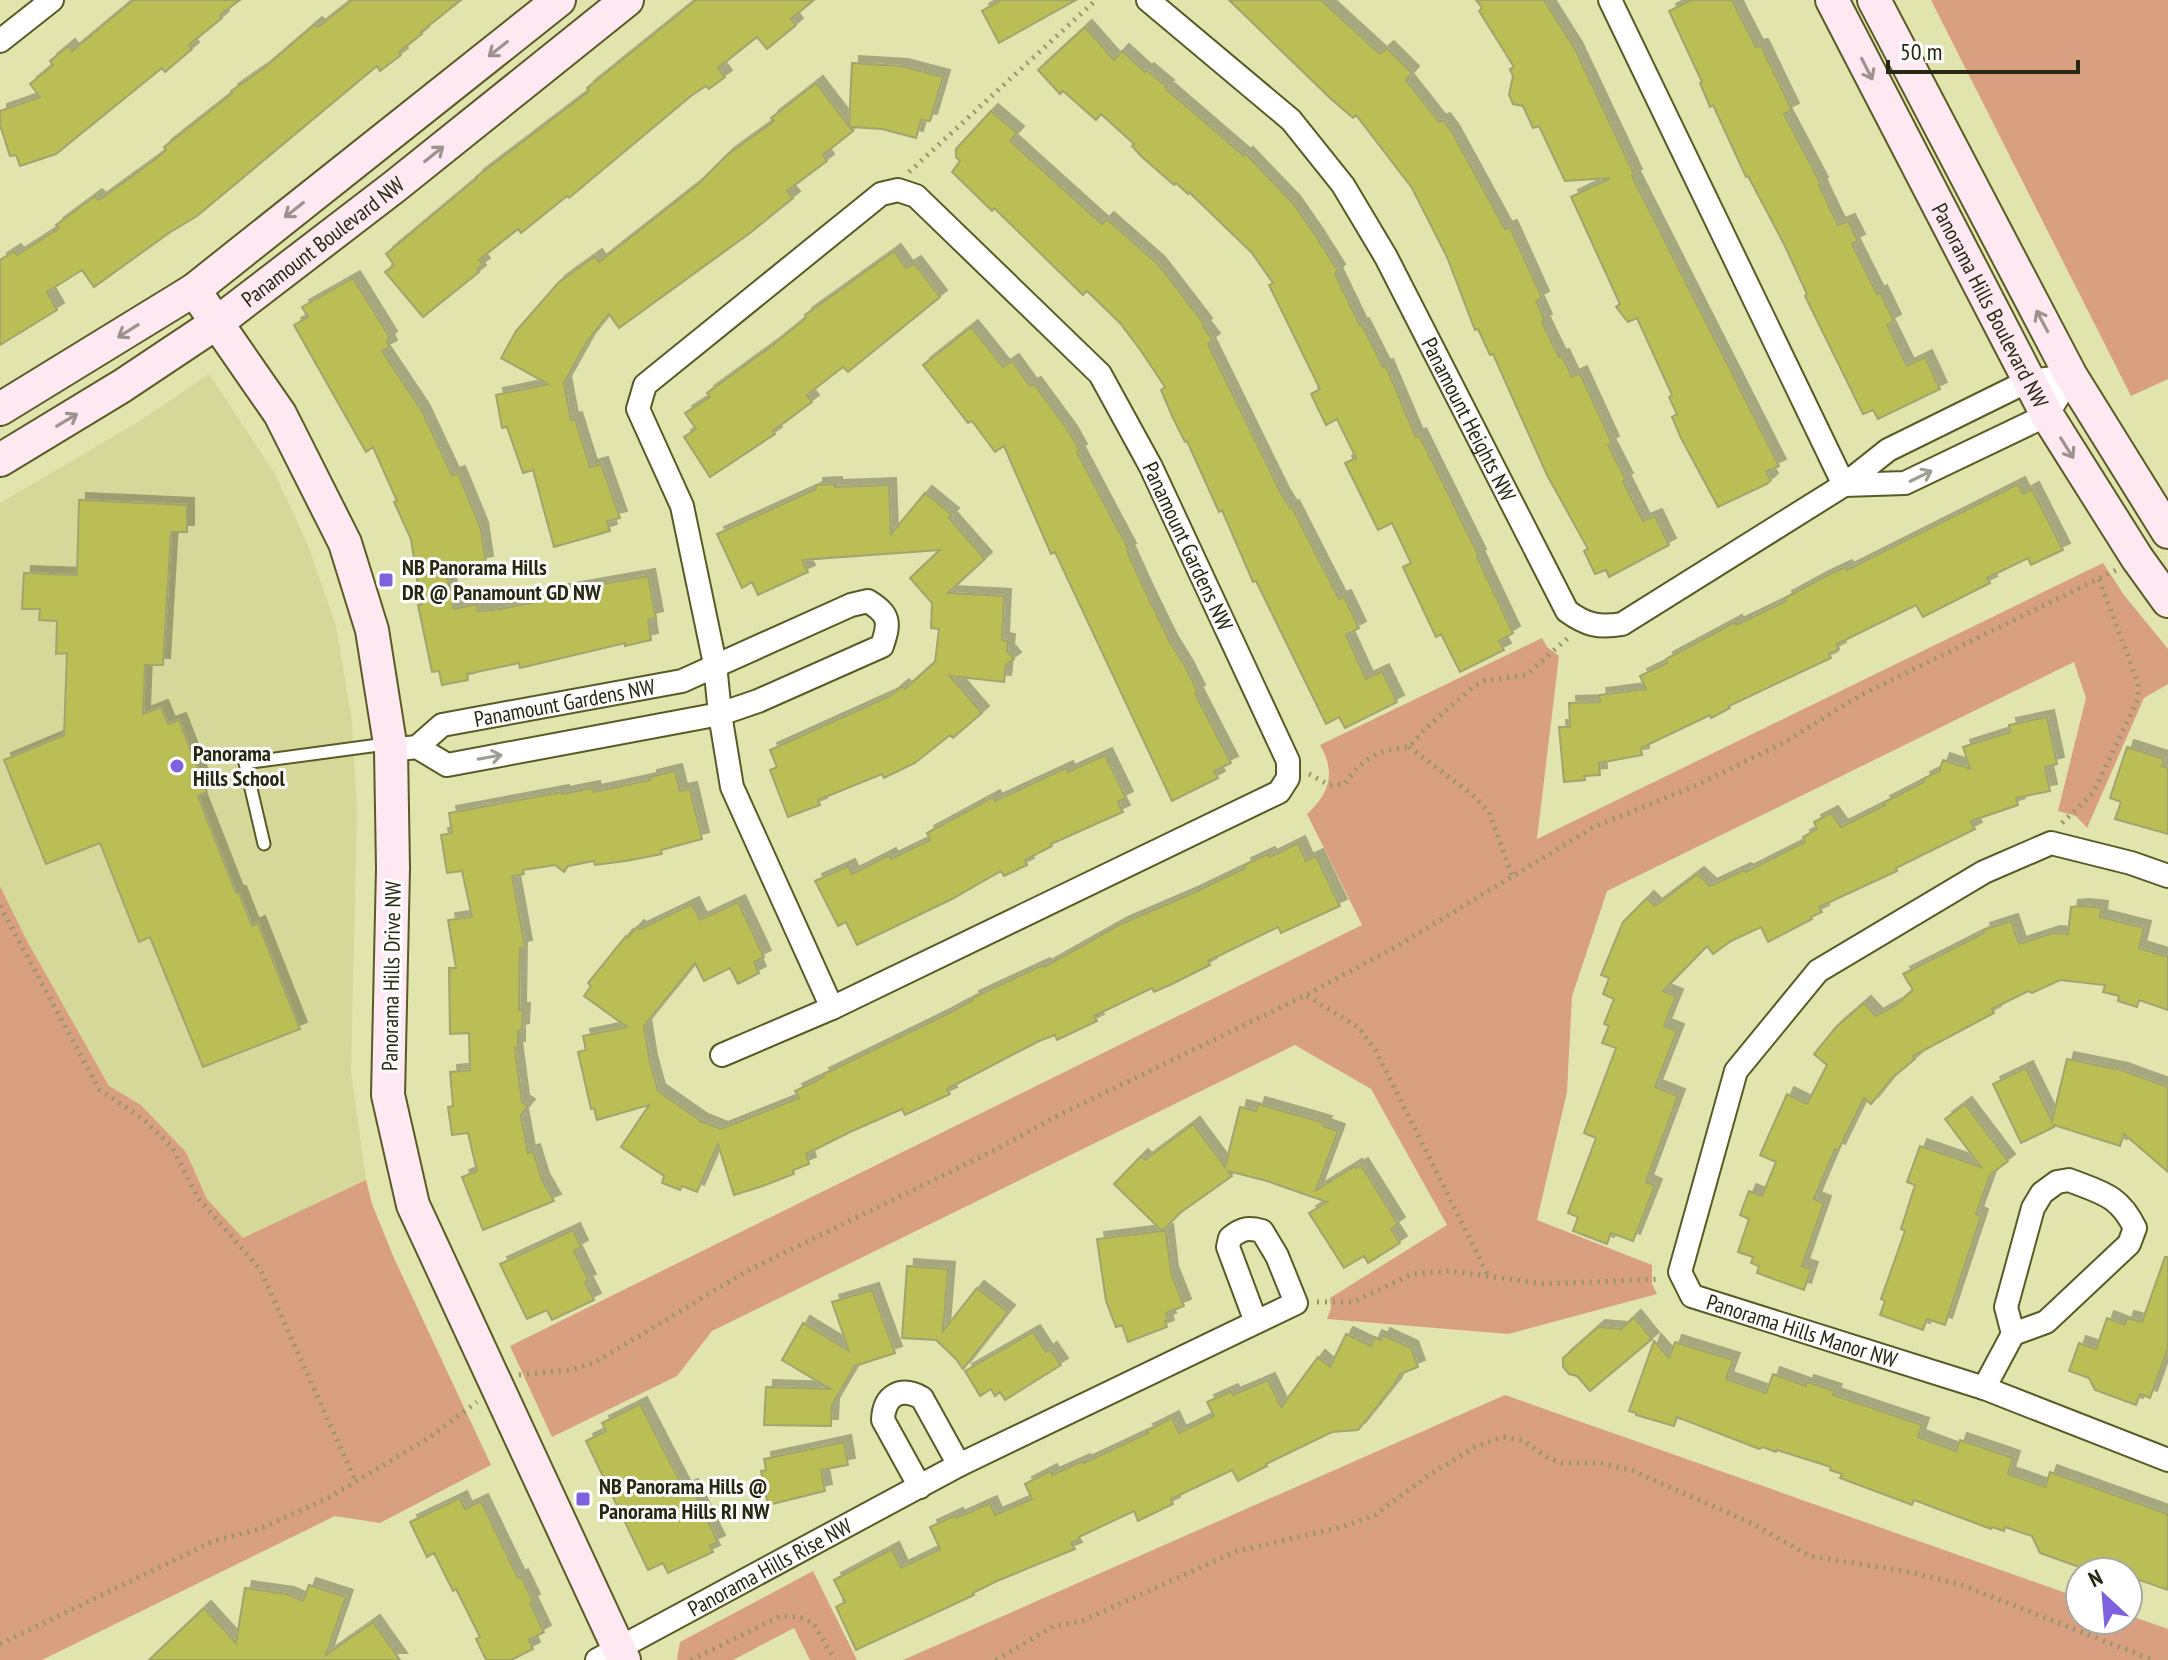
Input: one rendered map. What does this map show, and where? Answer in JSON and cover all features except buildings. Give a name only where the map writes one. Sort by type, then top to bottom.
[{"type":"street","points":[[0,41],[52,0]]},
{"type":"street","name":"Panamount Boulevard NW","points":[[0,409],[194,290],[559,0]]},
{"type":"street","name":"Panamount Boulevard NW","points":[[0,460],[122,386],[218,322],[394,187],[627,0]]},
{"type":"street","name":"Panamount Heights NW","points":[[1148,0],[1291,120],[1343,185],[1386,257],[1567,611],[1584,623]]},
{"type":"street","points":[[1610,0],[1844,485]]},
{"type":"street","name":"Panorama Hills Boulevard NW","points":[[1832,0],[2047,415],[2137,558],[2168,601]]},
{"type":"street","name":"Panorama Hills Boulevard NW","points":[[1874,0],[2071,376],[2168,532]]},
{"type":"street","points":[[832,1008],[732,787],[715,664],[682,506],[638,409],[645,385],[881,194],[898,190]]},
{"type":"street","name":"Panamount Gardens NW","points":[[898,190],[916,196],[1100,374],[1151,467],[1288,761]]},
{"type":"street","name":"Panorama Hills Drive NW","points":[[194,290],[280,414],[345,543],[372,630],[399,747],[388,1095],[413,1205],[613,1656]]},
{"type":"street","points":[[1844,485],[1905,483],[2047,415],[2071,376]]},
{"type":"street","points":[[1584,623],[1603,628],[1622,624],[1844,485],[1888,450],[2028,381],[2071,376]]},
{"type":"street","name":"Panamount Gardens NW","points":[[868,601],[884,611],[889,627],[882,646],[758,701],[720,714],[447,765],[399,747],[442,725],[682,681],[715,664],[868,601]]},
{"type":"street","points":[[722,1055],[832,1008],[1279,792],[1288,778],[1288,761]]},
{"type":"street","points":[[1680,1272],[1736,1071],[1818,971],[1984,872],[2051,843],[2131,863],[2168,876]]},
{"type":"street","points":[[1984,1388],[2013,1334],[2046,1322],[2129,1244],[2135,1228],[2126,1208],[2113,1197],[2069,1180],[2057,1182],[2042,1193],[2033,1208],[2006,1307],[2013,1334]]},
{"type":"street","points":[[1256,1322],[1228,1247],[1230,1238],[1242,1229],[1262,1231],[1277,1256],[1296,1303]]},
{"type":"street","name":"Panorama Hills Manor NW","points":[[1680,1272],[1692,1296],[1984,1388],[2168,1460]]},
{"type":"street","name":"Panorama Hills Rise NW","points":[[613,1656],[959,1465],[1296,1303]]},
{"type":"street","points":[[920,1487],[883,1420],[889,1398],[900,1392],[912,1392],[922,1398],[959,1465]]},
{"type":"lane","points":[[264,844],[245,763],[399,747]]},
{"type":"path","points":[[898,190],[912,168],[1096,0]]},
{"type":"path","points":[[517,1375],[570,1370],[594,1363],[747,1271],[1306,995],[1399,945],[1594,827],[1697,785],[1785,742],[1861,695],[2124,565]]},
{"type":"path","points":[[2051,843],[2064,818],[2093,793],[2138,699],[2138,683],[2099,579]]},
{"type":"path","points":[[1409,747],[1473,687],[1484,681],[1526,675],[1584,623]]},
{"type":"path","points":[[1288,761],[1329,785],[1345,784],[1355,769],[1374,754],[1390,748],[1409,747],[1474,796],[1489,812],[1513,878]]},
{"type":"path","points":[[0,906],[99,1089],[144,1120],[172,1147],[198,1198],[260,1269],[356,1482]]},
{"type":"path","points":[[1306,995],[1358,1027],[1376,1051],[1489,1277]]},
{"type":"path","points":[[1296,1303],[1353,1302],[1412,1274],[1451,1271],[1544,1284],[1654,1281],[1680,1272]]},
{"type":"path","points":[[0,1644],[214,1541],[259,1529],[328,1498],[427,1439],[471,1405]]},
{"type":"path","points":[[996,1660],[1054,1626],[1082,1621],[1237,1551],[1342,1527],[1375,1515],[1426,1477],[1475,1447],[1503,1437],[1522,1440],[1548,1458],[1562,1463],[1599,1463],[1631,1470],[1751,1523],[1810,1556],[1910,1572],[1959,1584],[2153,1660]]},
{"type":"path","points":[[691,1660],[781,1616],[800,1617],[813,1623],[835,1660]]},
{"type":"shaded area","points":[[1931,0],[2168,0],[2168,379],[2131,396]]},
{"type":"shaded area","name":"Panorama Hills School","points":[[209,374],[275,474],[307,543],[336,626],[352,721],[357,811],[351,1072],[366,1180],[244,1239],[207,1199],[186,1152],[141,1105],[109,1086],[23,934],[0,887],[0,503],[138,422]]},
{"type":"shaded area","points":[[2103,563],[2124,595],[2168,649],[2168,684],[2144,698],[2087,828],[2076,816],[2058,811],[2086,698],[2074,662],[1607,891],[1572,996],[1567,1092],[1537,1220],[1652,1265],[1652,1284],[1657,1294],[1508,1334],[1327,1319],[1331,1308],[1330,1298],[1447,1225],[1371,1089],[1295,1045],[712,1331],[677,1376],[552,1437],[510,1346],[1362,925],[1307,814],[1321,798],[1328,782],[1328,765],[1320,745],[1542,638],[1547,647],[1559,656],[1537,839]]},
{"type":"shaded area","points":[[0,886],[26,939],[109,1086],[141,1105],[186,1152],[207,1199],[243,1238],[366,1180],[372,1204],[394,1258],[491,1465],[380,1523],[335,1516],[42,1660],[0,1660]]},
{"type":"shaded area","points":[[1505,1395],[2064,1592],[2064,1636],[2144,1636],[2144,1621],[2168,1629],[2168,1660],[903,1660]]},
{"type":"shaded area","points":[[813,1571],[857,1660],[810,1660],[794,1628],[733,1660],[677,1660],[680,1642]]},
{"type":"place","name":"NB Panorama Hills DR @ Panamount GD NW","points":[[386,580]]},
{"type":"place","name":"Panorama Hills School","points":[[177,766]]},
{"type":"place","name":"NB Panorama Hills @ Panorama Hills RI NW","points":[[583,1499]]}]
